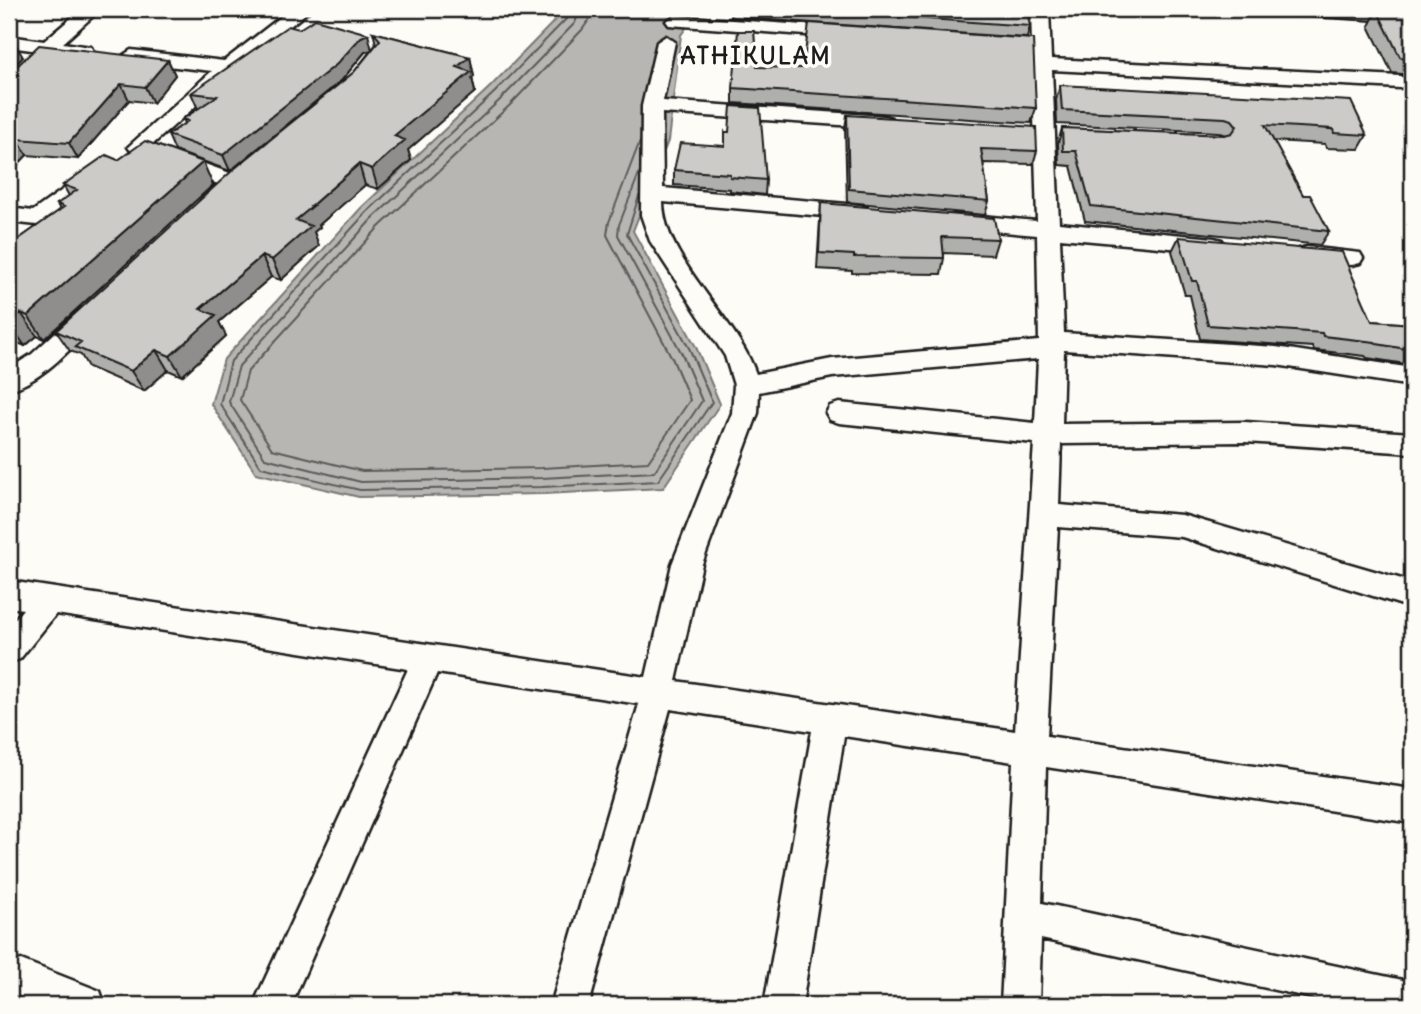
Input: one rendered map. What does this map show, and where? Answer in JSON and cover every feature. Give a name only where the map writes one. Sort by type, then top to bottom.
[{"type":"street","points":[[29,66],[92,9]]},
{"type":"street","points":[[9,215],[37,218],[138,147],[228,67],[302,9]]},
{"type":"street","points":[[1020,1005],[1051,345],[1048,230],[1038,133],[1037,52],[1040,9]]},
{"type":"street","points":[[1285,9],[1412,16]]},
{"type":"street","points":[[570,1005],[658,693],[687,564],[745,413],[747,385],[737,355],[661,241],[652,215],[652,106],[671,32],[865,34]]},
{"type":"street","points":[[9,42],[228,67]]},
{"type":"street","points":[[1037,52],[1399,82]]},
{"type":"street","points":[[652,106],[909,124]]},
{"type":"street","points":[[1038,133],[1071,135]]},
{"type":"street","points":[[138,147],[239,177],[193,219]]},
{"type":"street","points":[[653,194],[884,215]]},
{"type":"street","points":[[939,220],[1242,248]]},
{"type":"street","points":[[1283,251],[1352,258]]},
{"type":"street","points":[[9,382],[41,360],[102,304]]},
{"type":"street","points":[[747,385],[832,368],[1051,345],[1276,356],[1412,377]]},
{"type":"street","points":[[839,413],[1047,434],[1245,432],[1412,443]]},
{"type":"street","points":[[1045,515],[1182,526],[1412,595]]},
{"type":"street","points":[[9,594],[1412,806]]},
{"type":"street","points":[[9,649],[48,601]]},
{"type":"street","points":[[272,1005],[428,659]]},
{"type":"street","points":[[783,1005],[831,719]]},
{"type":"street","points":[[1024,917],[1335,994],[1412,1001]]},
{"type":"street","points":[[13,984],[86,1005]]},
{"type":"water","points":[[566,9],[700,9],[681,35],[668,141],[633,231],[696,347],[720,404],[663,488],[543,494],[359,497],[256,473],[211,404],[224,359],[361,208],[490,87]]},
{"type":"building","points":[[783,9],[1018,9],[1027,11],[1030,26]]},
{"type":"building","points":[[1377,10],[1412,11],[1412,59],[1400,57]]},
{"type":"building","points":[[315,19],[368,34],[361,37],[337,64],[223,155],[168,135],[188,121],[183,119],[217,96],[191,93],[288,26],[299,29]]},
{"type":"building","points":[[809,23],[1033,39],[1036,108],[733,88],[738,31],[754,31],[757,67],[803,68]]},
{"type":"building","points":[[373,32],[470,57],[457,67],[471,72],[394,136],[405,140],[372,169],[359,164],[296,220],[311,226],[272,260],[262,256],[200,309],[216,315],[170,356],[156,350],[131,371],[75,347],[81,342],[56,331],[234,169],[354,72],[380,40]]},
{"type":"building","points":[[39,45],[168,60],[145,87],[121,84],[69,143],[17,139],[9,148],[9,84],[18,75],[9,74]]},
{"type":"building","points":[[1060,85],[1351,101],[1367,135],[1334,133],[1333,129],[1265,125],[1303,195],[1310,195],[1329,231],[1091,206],[1076,151],[1063,151],[1062,128],[1224,135],[1232,133],[1237,126],[1232,120],[1225,118],[1062,110]]},
{"type":"building","points":[[731,106],[760,108],[766,180],[674,170],[680,143],[725,146]]},
{"type":"building","points":[[847,115],[1036,127],[1037,151],[981,149],[989,201],[849,189]]},
{"type":"building","points":[[145,141],[203,162],[28,316],[21,313],[9,323],[9,246],[64,207],[57,204],[77,190],[63,185],[106,155],[118,160]]},
{"type":"building","points":[[821,203],[994,218],[998,239],[942,237],[944,258],[854,257],[819,253]]},
{"type":"building","points":[[1179,237],[1342,252],[1372,321],[1412,324],[1412,350],[1375,342],[1323,336],[1322,333],[1208,325],[1197,281],[1192,281]]},
{"type":"district","name":"ATHIKULAM","points":[[756,56]]}]
